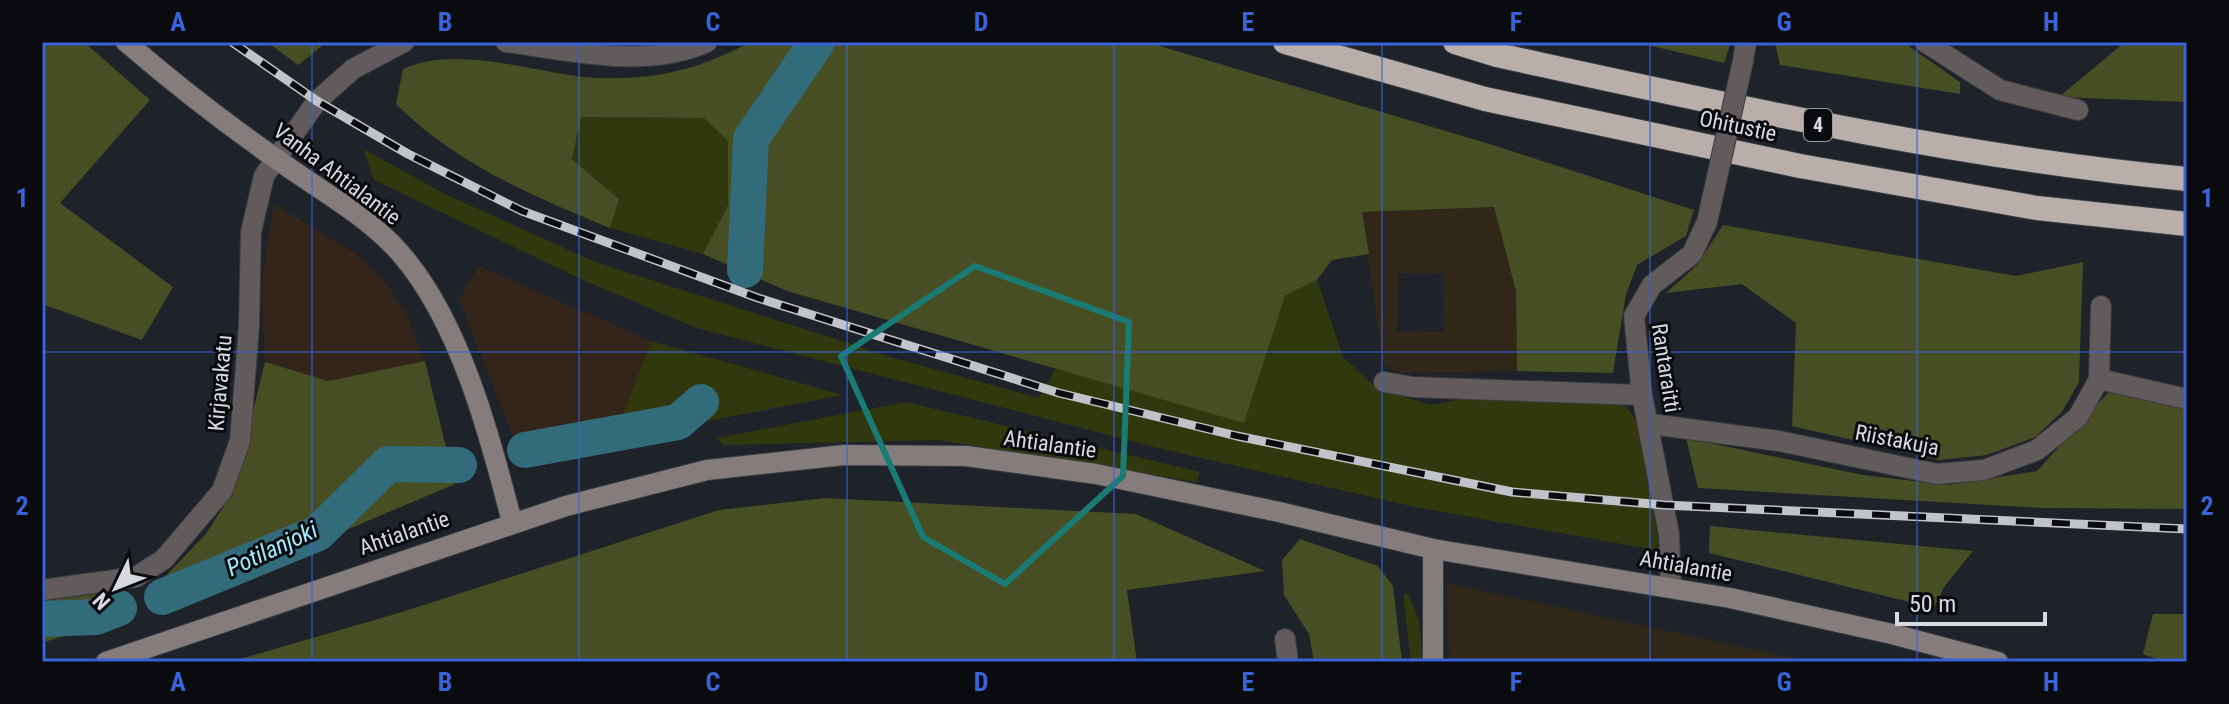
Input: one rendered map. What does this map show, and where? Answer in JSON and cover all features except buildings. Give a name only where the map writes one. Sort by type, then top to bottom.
[{"type":"highway","name":"Ohitustie","points":[[1285,42],[1485,99],[1800,166],[2037,208],[2187,224]]},
{"type":"highway","name":"Ohitustie","points":[[1455,42],[1497,55],[1808,123],[1956,148],[2187,179]]},
{"type":"main road","name":"Vanha Ahtialantie","points":[[126,42],[186,93],[366,223],[400,252],[430,292],[474,395],[512,522]]},
{"type":"main road","name":"Ahtialantie","points":[[106,662],[512,522],[707,470],[844,455],[966,456],[1111,477],[1324,522],[1433,549],[1671,587],[1892,634],[1998,662]]},
{"type":"main road","points":[[1433,549],[1433,662]]},
{"type":"street","name":"Kirjavakatu","points":[[42,590],[136,577],[164,559],[222,491],[240,441],[249,326],[251,232],[264,176],[317,101],[344,77],[404,42]]},
{"type":"street","points":[[506,42],[581,54],[644,55],[707,42]]},
{"type":"street","points":[[1925,42],[2000,90],[2078,110]]},
{"type":"street","name":"Rantaraitti","points":[[1671,587],[1669,534],[1651,424],[1642,395],[1634,316],[1652,285],[1692,254],[1707,222],[1744,52]]},
{"type":"street","name":"Riistakuja","points":[[1651,424],[1779,441],[1937,474],[1984,470],[2037,450],[2078,417],[2099,379],[2101,306]]},
{"type":"street","points":[[2099,379],[2187,399]]},
{"type":"street","points":[[1384,382],[1413,387],[1642,395]]},
{"type":"street","points":[[1285,639],[1288,662]]},
{"type":"highlighted area","points":[[975,266],[1129,322],[1123,476],[1005,584],[923,537],[841,356]]},
{"type":"shaded area","points":[[274,204],[358,255],[382,278],[405,311],[425,361],[328,381],[265,362],[261,284]]},
{"type":"shaded area","points":[[1494,207],[1516,291],[1517,371],[1400,373],[1383,365],[1362,212]],"holes":[[[1399,273],[1444,274],[1443,332],[1397,331]]]},
{"type":"shaded area","points":[[479,266],[651,341],[618,429],[517,447],[459,299]]},
{"type":"shaded area","points":[[1447,583],[1811,662],[1449,662]]},
{"type":"green space","points":[[42,42],[84,42],[150,100],[60,203],[173,287],[142,340],[42,304]]},
{"type":"green space","points":[[267,42],[327,42],[298,65]]},
{"type":"green space","points":[[750,42],[1146,42],[1496,146],[1694,210],[1686,236],[1637,265],[1626,294],[1613,373],[1517,371],[1516,291],[1494,207],[1362,212],[1369,254],[1332,260],[1317,280],[1285,296],[1244,423],[787,291],[703,254],[728,205],[728,141],[704,118],[581,117],[572,159],[619,199],[610,228],[524,191],[470,161],[419,125],[396,104],[403,69],[425,62],[473,60],[574,76],[638,77],[694,66]]},
{"type":"green space","points":[[1635,42],[1731,42],[1724,63]]},
{"type":"green space","points":[[1775,42],[1903,42],[1960,82],[1960,94],[1780,65]]},
{"type":"green space","points":[[2125,42],[2187,42],[2187,102],[2059,97]]},
{"type":"green space","points":[[581,117],[704,118],[728,141],[728,205],[703,254],[610,228],[619,199],[572,159]]},
{"type":"green space","points":[[363,149],[445,194],[595,262],[894,358],[1039,398],[1056,368],[1244,422],[1285,296],[1317,280],[1343,357],[1378,389],[1432,405],[1468,398],[1616,398],[1632,413],[1642,442],[1657,525],[1656,550],[1415,507],[1166,450],[697,328],[585,281],[374,180]]},
{"type":"green space","points":[[1723,225],[2016,276],[2083,262],[2079,382],[2062,412],[2035,437],[1987,455],[1939,460],[1792,426],[1796,323],[1742,284],[1666,293],[1697,265]]},
{"type":"green space","points":[[651,341],[843,395],[697,423],[621,420]]},
{"type":"green space","points":[[425,361],[455,484],[169,605],[157,585],[205,535],[233,492],[265,362],[328,381]]},
{"type":"green space","points":[[2114,386],[2187,405],[2187,509],[2043,508],[1698,488],[1686,438],[1863,475],[1948,485],[2037,471]]},
{"type":"green space","points":[[906,402],[1200,472],[1197,482],[937,440],[723,445],[717,438]]},
{"type":"green space","points":[[825,498],[1136,514],[1265,571],[1127,590],[1137,662],[230,662],[402,612],[719,510]]},
{"type":"green space","points":[[1710,526],[1973,551],[1944,587],[1934,608],[1709,553]]},
{"type":"green space","points":[[1300,539],[1378,566],[1393,586],[1402,662],[1314,662],[1309,634],[1284,595],[1282,560]]},
{"type":"green space","points":[[123,590],[131,614],[42,643],[42,601]]},
{"type":"green space","points":[[1408,593],[1419,621],[1423,662],[1411,662],[1404,602],[1404,595]]},
{"type":"green space","points":[[2153,614],[2187,614],[2187,662],[2165,662],[2143,654]]},
{"type":"waterway","name":"Potilanjoki","points":[[745,270],[751,139],[817,42]]},
{"type":"waterway","name":"Potilanjoki","points":[[525,450],[678,422],[701,402]]},
{"type":"waterway","name":"Potilanjoki","points":[[162,597],[318,533],[388,464],[459,465]]},
{"type":"waterway","name":"Potilanjoki","points":[[42,619],[96,617],[119,608]]},
{"type":"railway","points":[[232,42],[317,101],[408,154],[522,211],[758,298],[1059,393],[1237,436],[1512,492],[1664,505],[2187,529]]}]
